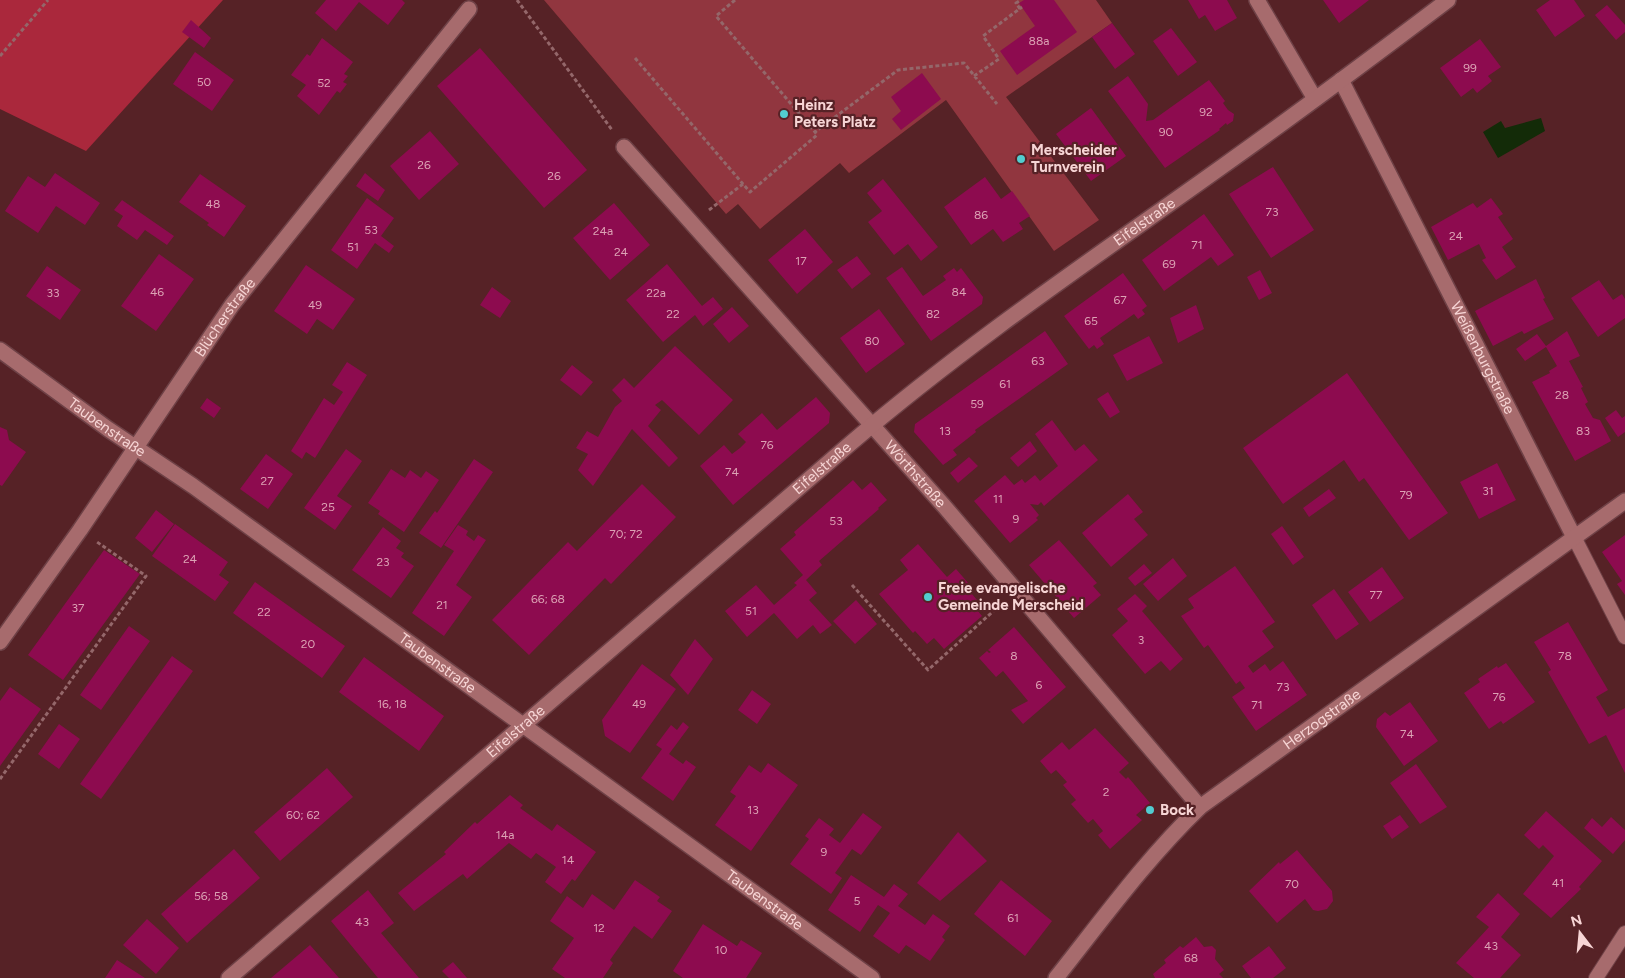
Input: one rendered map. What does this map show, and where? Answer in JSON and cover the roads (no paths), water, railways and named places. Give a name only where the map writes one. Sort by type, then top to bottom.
[{"type":"street","points":[[1257,0],[1315,99]]},
{"type":"street","name":"Eifelstraße","points":[[229,978],[872,424],[934,374],[1038,297],[1315,99],[1448,0]]},
{"type":"street","name":"Blücherstraße","points":[[0,642],[80,530],[232,305],[469,9]]},
{"type":"street","name":"Weißenburgstraße","points":[[1341,80],[1574,537]]},
{"type":"street","name":"Wörthstraße","points":[[624,147],[692,226],[872,424],[1200,807]]},
{"type":"street","name":"Taubenstraße","points":[[0,350],[135,448],[193,486],[331,588],[441,665],[522,726],[872,978]]},
{"type":"street","name":"Herzogstraße","points":[[1056,978],[1139,873],[1200,807],[1625,501]]},
{"type":"lane","name":"Weißenburgstraße","points":[[1574,537],[1625,636]]},
{"type":"lane","points":[[1596,978],[1625,933]]},
{"type":"place","name":"Heinz Peters Platz","points":[[784,114]]},
{"type":"place","name":"Merscheider Turnverein","points":[[1021,159]]},
{"type":"place","name":"Freie evangelische Gemeinde Merscheid","points":[[928,597]]},
{"type":"place","name":"Bock","points":[[1150,810]]}]
